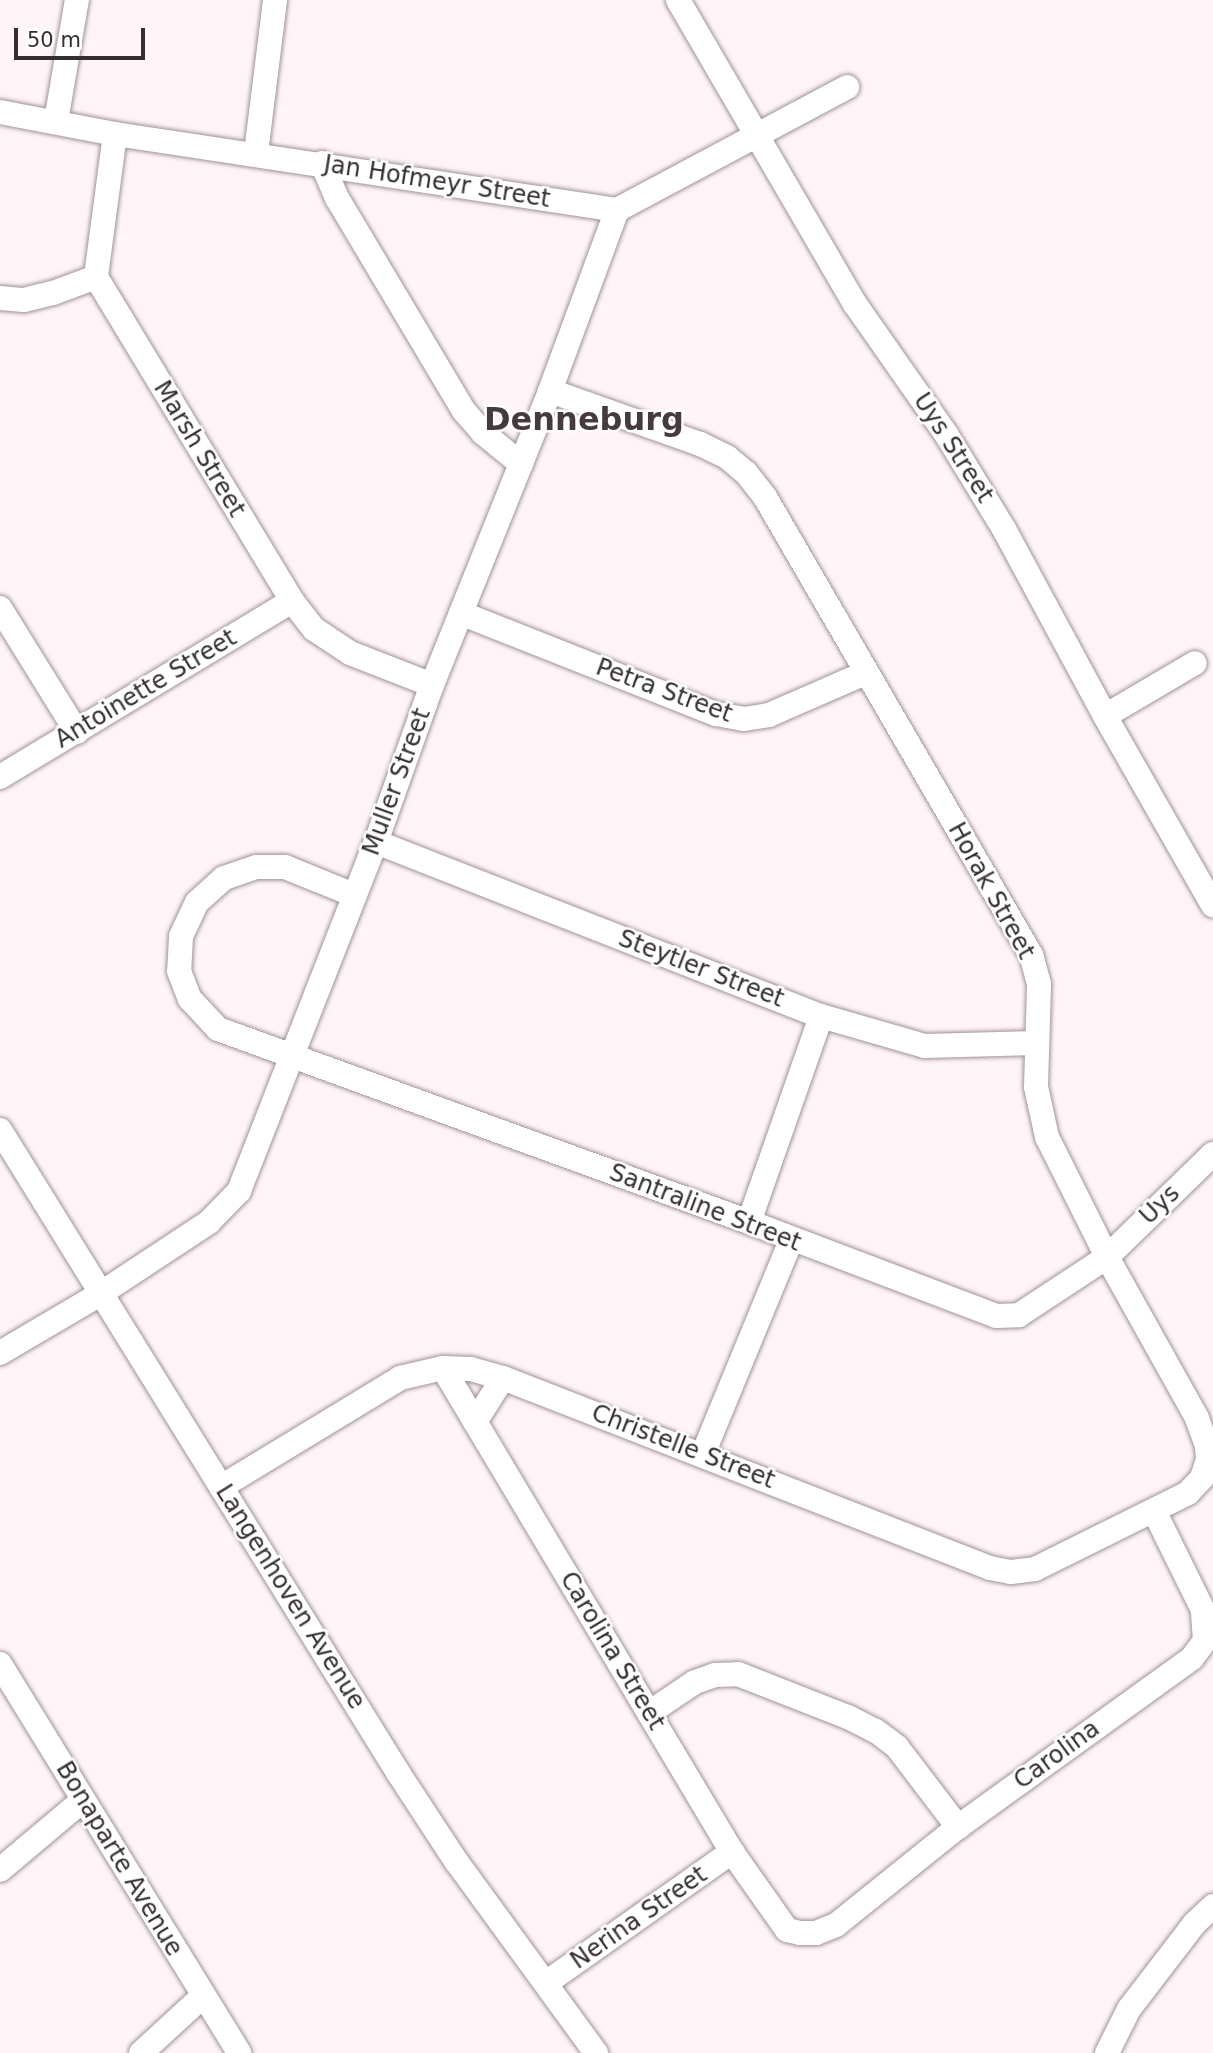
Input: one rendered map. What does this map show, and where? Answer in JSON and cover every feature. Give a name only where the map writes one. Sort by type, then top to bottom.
[{"type":"street","points":[[56,121],[77,0]]},
{"type":"street","points":[[256,153],[275,0]]},
{"type":"street","name":"Uys Street","points":[[678,0],[855,304],[946,433],[1004,529],[1105,716],[1213,905]]},
{"type":"street","points":[[617,210],[846,87]]},
{"type":"street","name":"Jan Hofmeyr Street","points":[[0,112],[115,134],[256,153],[617,210]]},
{"type":"street","points":[[0,298],[34,298],[96,277],[115,134]]},
{"type":"street","points":[[322,163],[337,198],[464,411],[483,433],[520,464]]},
{"type":"street","name":"Muller Street","points":[[0,1353],[100,1294],[209,1223],[226,1208],[239,1191],[376,842],[432,685],[463,614],[550,391],[617,210]]},
{"type":"street","name":"Marsh Street","points":[[96,277],[292,601],[314,629],[350,653],[432,685]]},
{"type":"street","name":"Horak Street","points":[[550,391],[700,444],[727,457],[746,473],[765,497],[1031,955],[1039,984],[1036,1087],[1047,1137],[1107,1256],[1197,1418],[1207,1446],[1208,1460],[1202,1478],[1188,1493],[1154,1511]]},
{"type":"street","name":"Antoinette Street","points":[[0,777],[292,601]]},
{"type":"street","points":[[0,608],[76,732]]},
{"type":"street","name":"Petra Street","points":[[463,614],[716,714],[744,719],[769,715],[865,673]]},
{"type":"street","points":[[1105,716],[1195,663]]},
{"type":"street","name":"Steytler Street","points":[[376,842],[821,1016],[925,1046],[1036,1042]]},
{"type":"street","points":[[292,1056],[218,1028],[199,1009],[190,999],[179,971],[181,937],[197,901],[224,878],[256,867],[285,867],[354,895]]},
{"type":"street","points":[[749,1222],[821,1016]]},
{"type":"street","name":"Santraline Street","points":[[292,1056],[749,1222],[996,1317],[1018,1315],[1107,1256]]},
{"type":"street","name":"Langenhoven Avenue","points":[[0,1130],[456,1861],[596,2053]]},
{"type":"street","name":"Uys","points":[[1107,1256],[1213,1154]]},
{"type":"street","points":[[703,1454],[791,1240]]},
{"type":"street","name":"Christelle Street","points":[[221,1487],[400,1378],[443,1368],[471,1369],[503,1378],[990,1567],[1011,1572],[1035,1569],[1154,1511]]},
{"type":"street","name":"Carolina Street","points":[[443,1368],[732,1852],[787,1930]]},
{"type":"street","points":[[475,1422],[503,1378]]},
{"type":"street","name":"Carolina","points":[[787,1930],[817,1933],[836,1924],[958,1827],[1192,1658],[1205,1640],[1203,1610],[1154,1511]]},
{"type":"street","name":"Bonaparte Avenue","points":[[0,1664],[239,2053]]},
{"type":"street","points":[[649,1713],[695,1682],[715,1675],[738,1674],[848,1717],[876,1731],[897,1747],[958,1827]]},
{"type":"street","points":[[0,1870],[83,1800]]},
{"type":"street","name":"Nerina Street","points":[[546,1983],[732,1852]]},
{"type":"street","points":[[1107,2053],[1129,2009],[1195,1923],[1213,1906]]},
{"type":"street","points":[[141,2053],[203,1996]]},
{"type":"district","name":"Denneburg","points":[[584,419]]}]
